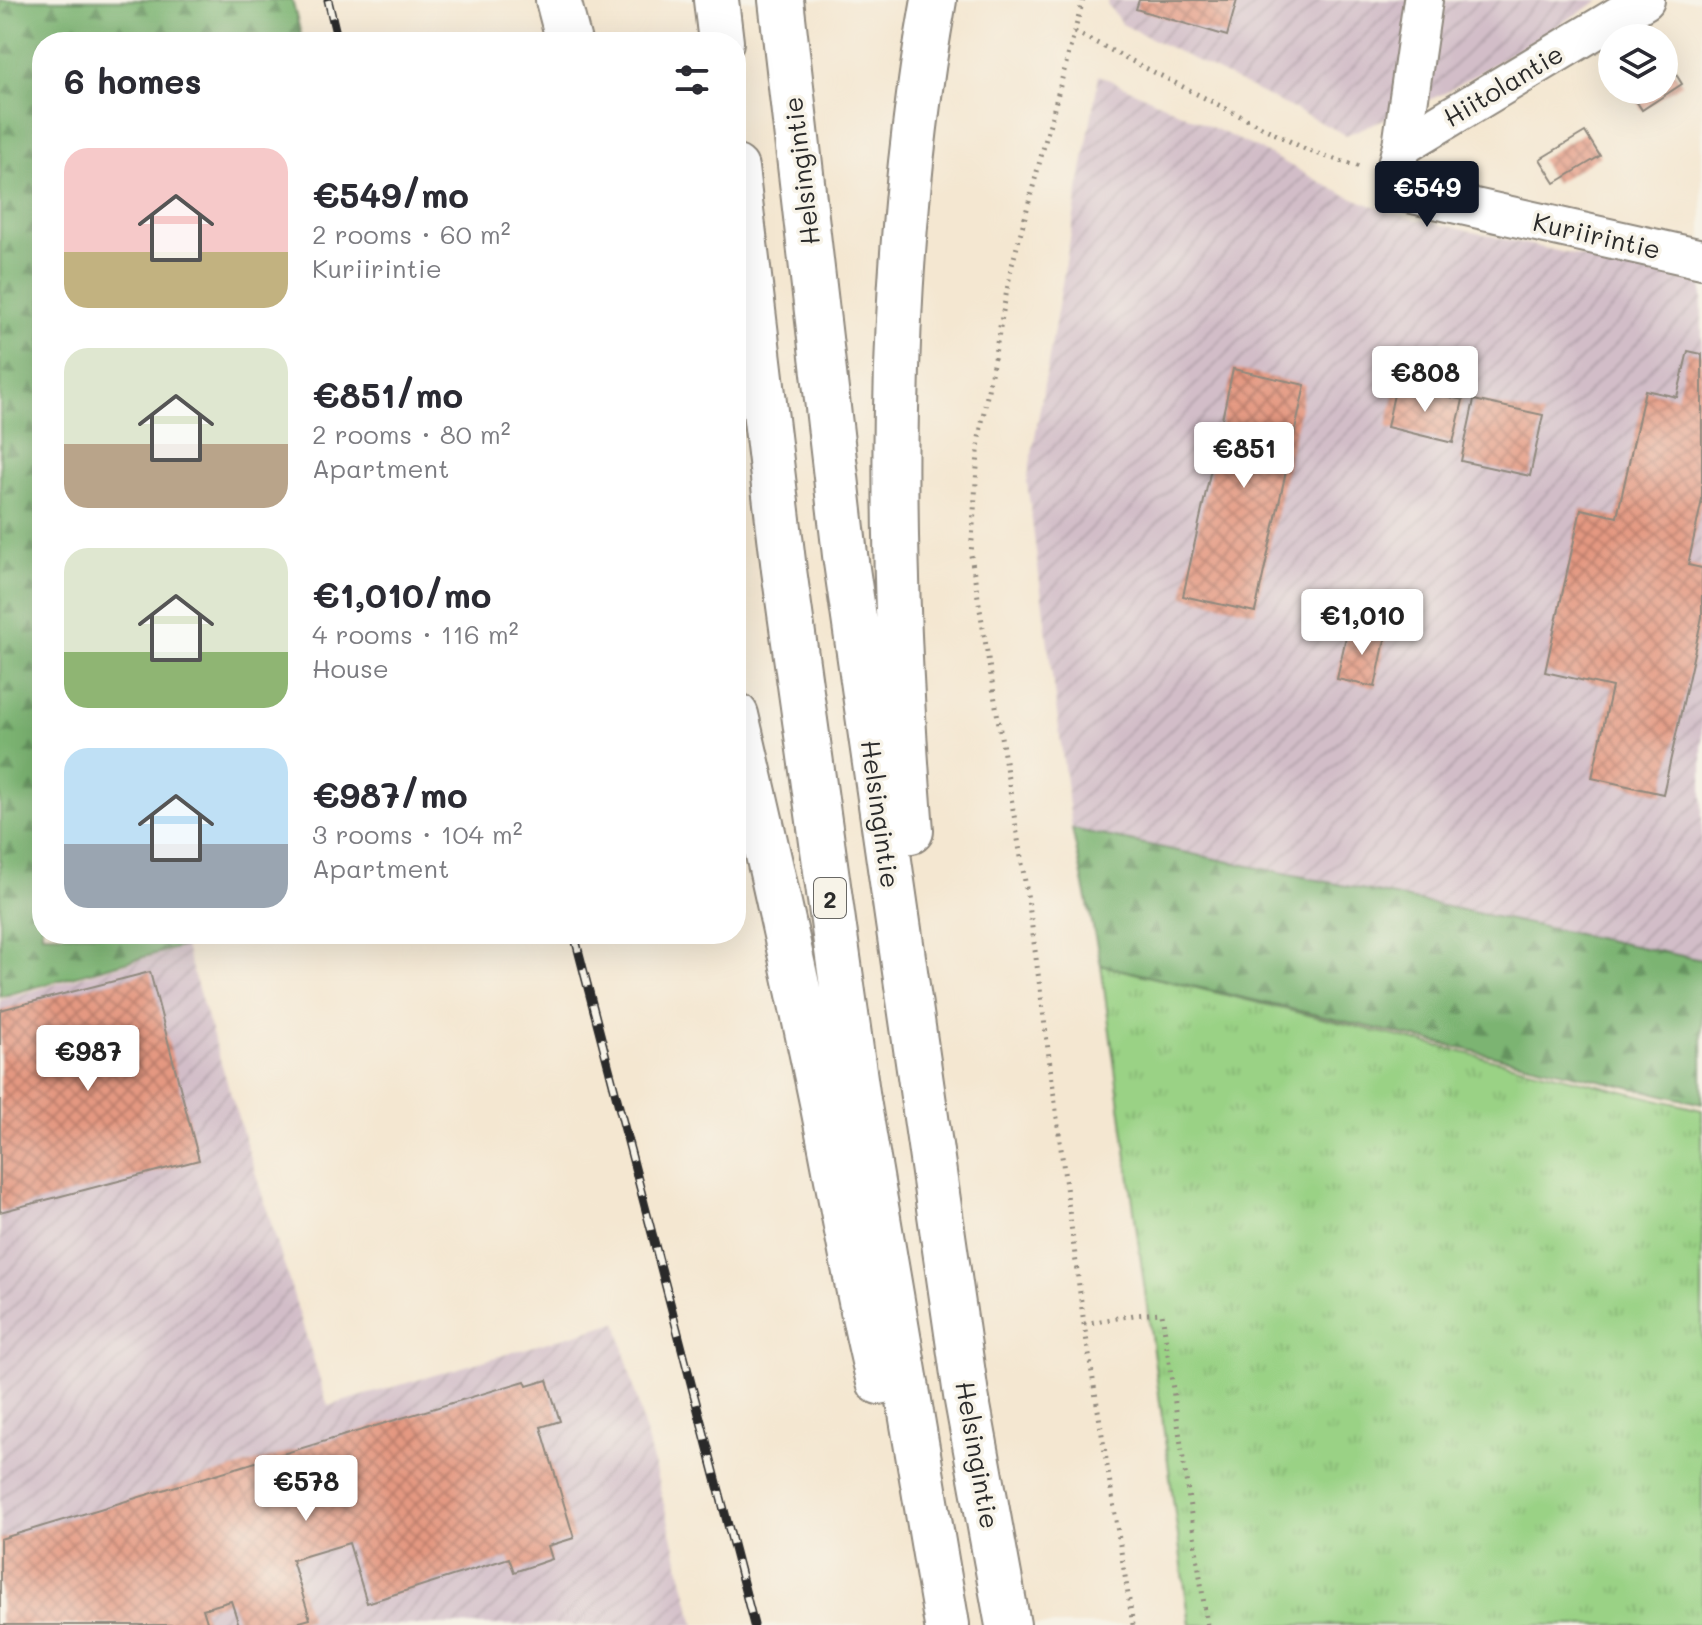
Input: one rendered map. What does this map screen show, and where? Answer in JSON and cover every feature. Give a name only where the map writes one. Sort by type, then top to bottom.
[{"type":"highway","points":[[558,0],[566,32]]},
{"type":"highway","points":[[716,0],[720,32]]},
{"type":"highway","name":"Helsingintie","points":[[781,0],[845,555],[966,1395],[1008,1625]]},
{"type":"highway","points":[[929,1152],[925,936],[911,831],[900,683],[896,546],[899,290],[922,66],[934,0]]},
{"type":"highway","name":"2","points":[[746,252],[784,570],[858,1100],[947,1625]]},
{"type":"highway","points":[[746,760],[822,1103],[858,1298],[940,1625]]},
{"type":"street","points":[[1398,161],[1423,0]]},
{"type":"street","name":"Hiitolantie","points":[[1398,161],[1645,0]]},
{"type":"street","name":"Kuriirintie","points":[[1398,161],[1404,192],[1702,259]]},
{"type":"path","points":[[1083,0],[1011,269],[979,438],[971,555],[1030,912],[1084,1324],[1133,1625]]},
{"type":"path","points":[[1075,32],[1309,151],[1398,161]]},
{"type":"path","points":[[1084,1324],[1162,1313],[1207,1625]]},
{"type":"shaded area","points":[[1108,0],[1600,0],[1445,93],[1346,135],[1122,24],[1107,4]]},
{"type":"shaded area","points":[[1099,75],[1265,152],[1339,192],[1390,213],[1702,284],[1702,960],[1072,829],[1027,482]]},
{"type":"shaded area","points":[[185,947],[328,1406],[617,1322],[695,1625],[0,1625],[0,1000]]},
{"type":"green space","points":[[0,0],[292,0],[300,32],[32,32],[32,944],[191,944],[0,997]]},
{"type":"green space","points":[[1072,829],[1702,960],[1702,1104],[1101,965]]},
{"type":"green space","points":[[1101,965],[1702,1110],[1702,1625],[1190,1625]]},
{"type":"building","points":[[1139,0],[1237,0],[1227,36],[1136,9]]},
{"type":"building","points":[[1585,132],[1600,156],[1555,183],[1540,159]]},
{"type":"building","points":[[1688,351],[1702,354],[1702,500],[1688,565],[1702,568],[1702,617],[1663,794],[1592,778],[1612,687],[1545,672],[1581,509],[1617,517],[1645,390],[1677,397]]},
{"type":"building","points":[[1233,369],[1305,385],[1255,612],[1183,596]]},
{"type":"building","points":[[1396,385],[1463,400],[1453,443],[1387,427]]},
{"type":"building","points":[[1474,400],[1543,415],[1530,476],[1461,461]]},
{"type":"building","points":[[1348,627],[1386,635],[1375,687],[1337,679]]},
{"type":"building","points":[[150,972],[199,1160],[0,1212],[0,1010]]},
{"type":"building","points":[[547,1380],[560,1421],[541,1427],[574,1538],[548,1546],[552,1559],[514,1572],[509,1558],[367,1603],[349,1543],[292,1560],[310,1619],[289,1625],[239,1625],[231,1601],[203,1609],[208,1625],[0,1625],[0,1539],[525,1381],[527,1386]]},
{"type":"railway","points":[[328,0],[336,32]]},
{"type":"railway","points":[[577,944],[754,1625]]}]
